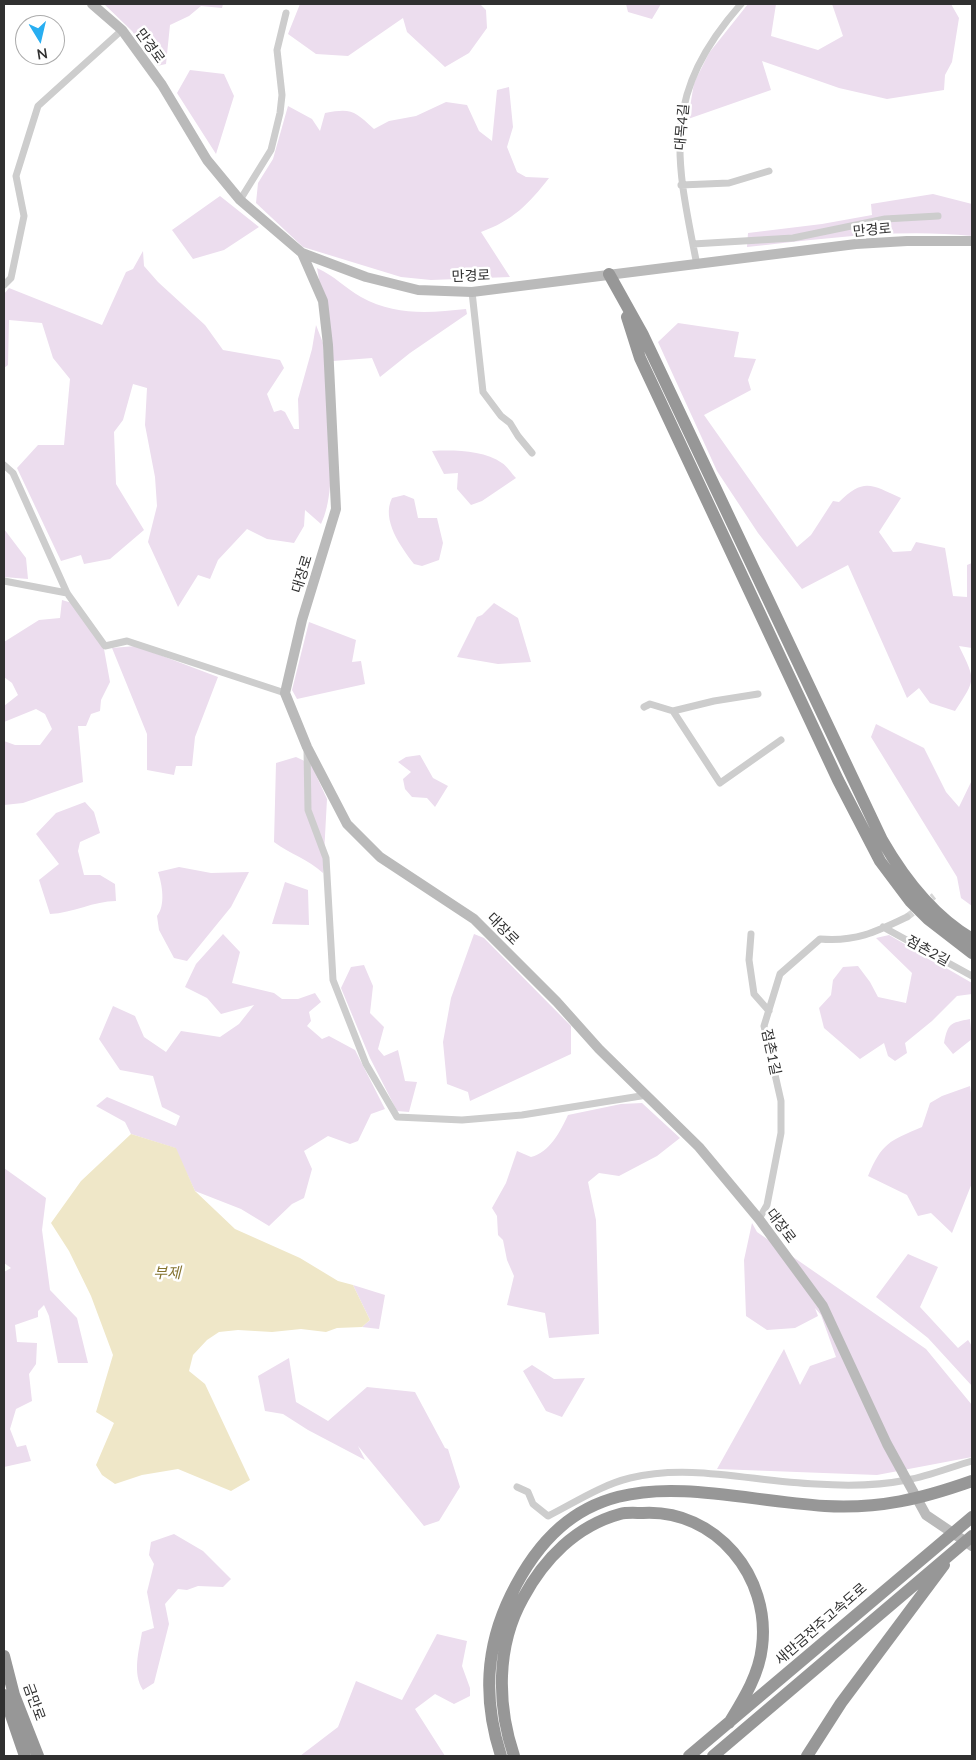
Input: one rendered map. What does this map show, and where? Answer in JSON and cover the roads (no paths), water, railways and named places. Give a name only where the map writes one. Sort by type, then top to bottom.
[{"type":"highway","points":[[609,274],[643,335],[790,640],[872,819],[894,861],[940,917],[972,939]]},
{"type":"highway","points":[[620,295],[640,358],[842,788],[880,861],[896,885],[928,919],[972,953]]},
{"type":"highway","points":[[922,897],[972,932]]},
{"type":"highway","points":[[946,933],[972,947]]},
{"type":"highway","points":[[500,1756],[491,1721],[487,1686],[489,1658],[494,1635],[518,1580],[551,1535],[568,1521],[617,1497],[644,1491],[711,1492],[826,1506],[904,1503],[929,1497],[972,1481]]},
{"type":"highway","points":[[514,1756],[507,1731],[502,1686],[503,1657],[508,1634],[517,1609],[532,1580],[571,1537],[596,1523],[622,1514],[653,1512],[675,1516],[698,1524],[732,1549],[746,1568],[757,1591],[762,1617],[762,1648],[754,1679],[729,1723]]},
{"type":"highway","name":"새만금전주고속도로","points":[[689,1756],[943,1539],[968,1520]]},
{"type":"highway","points":[[713,1756],[972,1536]]},
{"type":"highway","points":[[807,1756],[841,1703],[958,1547]]},
{"type":"highway","name":"금만로","points":[[4,1656],[14,1695],[38,1756]]},
{"type":"highway","name":"금만로","points":[[4,1695],[25,1756]]},
{"type":"street","name":"만경로","points":[[92,4],[122,30],[162,85],[206,160],[240,200],[302,253],[366,277],[418,290],[472,292],[856,244],[907,240],[972,241]]},
{"type":"street","name":"대목4길","points":[[697,265],[681,185],[682,108],[689,82],[702,55],[724,23],[741,4]]},
{"type":"street","points":[[240,200],[271,150],[278,122],[282,95],[277,50],[286,13]]},
{"type":"street","points":[[4,285],[11,278],[24,216],[16,176],[38,106],[122,30]]},
{"type":"street","points":[[681,185],[729,183],[769,171]]},
{"type":"street","points":[[693,244],[794,238],[885,219],[938,216]]},
{"type":"street","name":"대장로","points":[[302,253],[323,301],[328,345],[336,509],[302,620],[285,693],[307,747],[347,824],[380,857],[474,919],[557,1002],[599,1049],[700,1147],[759,1219],[823,1306],[887,1444],[926,1515],[972,1546]]},
{"type":"street","points":[[472,292],[483,392],[501,416],[510,423],[532,454]]},
{"type":"street","points":[[4,465],[13,473],[67,593],[105,646],[128,641],[285,693]]},
{"type":"street","points":[[4,581],[67,593]]},
{"type":"street","points":[[644,707],[650,704],[673,711],[758,694]]},
{"type":"street","points":[[673,711],[720,783],[781,740]]},
{"type":"street","points":[[307,747],[308,810],[326,858],[333,980],[366,1064],[397,1117],[462,1120],[522,1116],[647,1095]]},
{"type":"street","name":"점촌1길","points":[[759,1219],[767,1205],[781,1133],[782,1101],[764,1026],[770,1011],[776,982],[780,974],[820,939],[839,941],[859,938],[881,930],[883,927],[906,917]]},
{"type":"street","name":"점촌2길","points":[[883,927],[972,976]]},
{"type":"street","points":[[751,934],[749,960],[754,994],[770,1011]]},
{"type":"street","points":[[518,1487],[528,1492],[533,1504],[548,1516],[611,1485],[630,1478],[666,1473],[755,1478],[814,1484],[863,1485],[907,1480],[972,1461]]},
{"type":"water","name":"부제","points":[[131,1134],[176,1148],[195,1191],[235,1229],[300,1258],[338,1281],[353,1285],[370,1320],[362,1327],[337,1328],[326,1332],[301,1329],[272,1332],[238,1330],[219,1332],[207,1340],[193,1355],[189,1371],[205,1384],[250,1480],[231,1491],[178,1469],[142,1475],[115,1484],[102,1475],[96,1465],[114,1423],[96,1412],[113,1355],[91,1296],[69,1251],[51,1223],[81,1181]]},
{"type":"tunnel","points":[[907,917],[934,896]]}]
